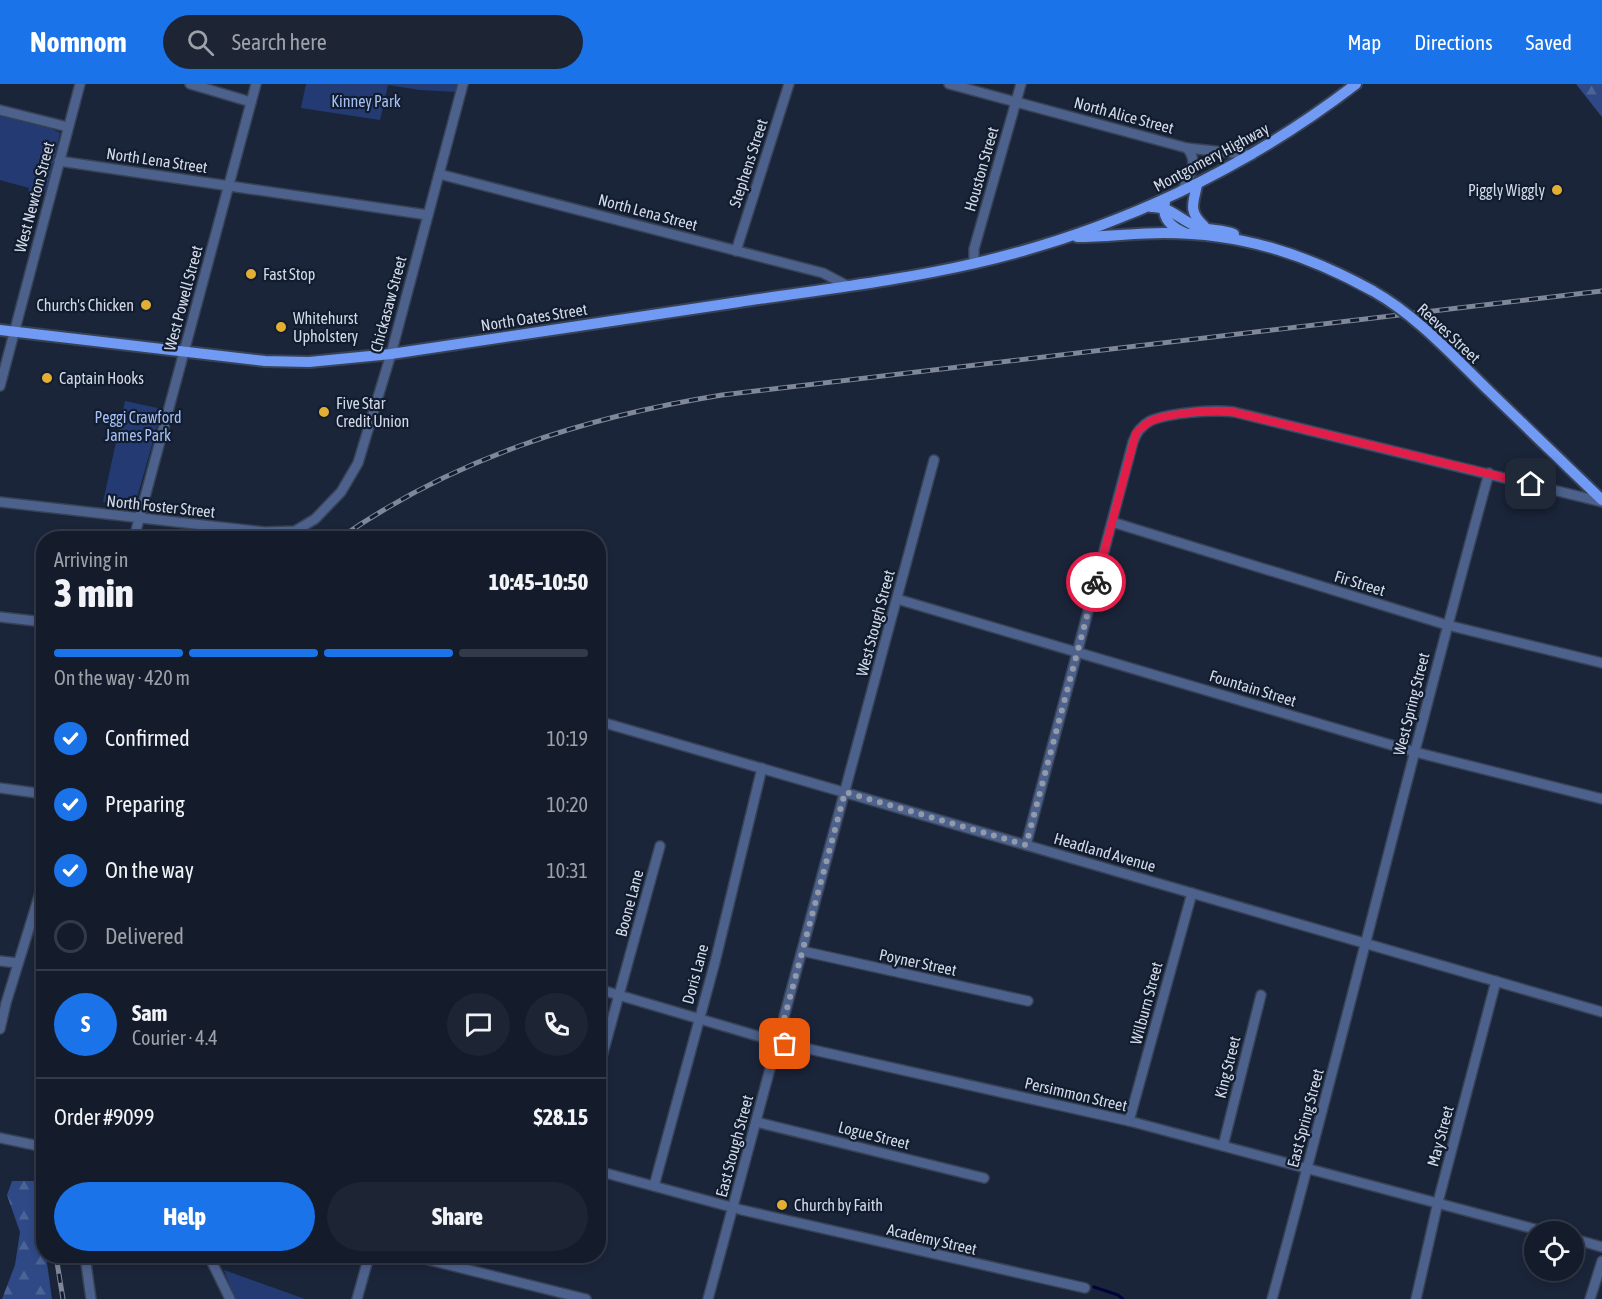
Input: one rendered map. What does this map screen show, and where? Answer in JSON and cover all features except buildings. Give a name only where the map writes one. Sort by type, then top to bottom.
[{"type":"main road","name":"Montgomery Highway","points":[[1068,237],[1148,207],[1197,185],[1304,122],[1356,84]]},
{"type":"main road","points":[[1197,185],[1193,211],[1206,228]]},
{"type":"main road","points":[[1169,197],[1164,208],[1166,218],[1188,234]]},
{"type":"main road","name":"Reeves Street","points":[[1148,207],[1164,208],[1196,226],[1232,232],[1242,239]]},
{"type":"main road","name":"Reeves Street","points":[[1068,237],[1188,234],[1242,239],[1312,261],[1373,291],[1416,321],[1602,501]]},
{"type":"main road","name":"North Oates Street","points":[[0,330],[185,353],[288,362],[341,360],[974,264],[1068,237]]},
{"type":"street","name":"West Newton Street","points":[[0,386],[80,84]]},
{"type":"street","points":[[190,84],[251,102]]},
{"type":"street","name":"West Powell Street","points":[[136,531],[256,84]]},
{"type":"street","name":"Chickasaw Street","points":[[315,519],[341,492],[358,463],[391,354],[463,84]]},
{"type":"street","name":"Stephens Street","points":[[736,251],[789,84]]},
{"type":"street","name":"North Alice Street","points":[[949,84],[1187,148],[1252,154]]},
{"type":"street","name":"Houston Street","points":[[974,264],[974,249],[1021,84]]},
{"type":"street","points":[[0,110],[68,127]]},
{"type":"street","name":"North Alice Street","points":[[1181,192],[1194,166],[1194,159],[1187,148]]},
{"type":"street","name":"North Lena Street","points":[[59,161],[428,215]]},
{"type":"street","name":"North Lena Street","points":[[439,174],[823,273],[846,285]]},
{"type":"street","points":[[1026,845],[1136,433],[1151,421],[1222,410],[1602,501]]},
{"type":"street","name":"West Stough Street","points":[[845,792],[934,460]]},
{"type":"street","name":"West Spring Street","points":[[1366,943],[1447,625],[1489,473]]},
{"type":"street","name":"North Foster Street","points":[[0,502],[255,531]]},
{"type":"street","name":"North Foster Street","points":[[295,531],[315,519]]},
{"type":"street","name":"Fir Street","points":[[1112,522],[1447,625],[1602,663]]},
{"type":"street","name":"Fountain Street","points":[[897,599],[1415,752],[1602,800]]},
{"type":"street","points":[[0,617],[36,621]]},
{"type":"street","name":"Headland Avenue","points":[[606,723],[1602,1012]]},
{"type":"street","name":"Doris Lane","points":[[654,1186],[715,962],[762,768]]},
{"type":"street","points":[[0,788],[36,793]]},
{"type":"street","name":"East Stough Street","points":[[710,1299],[845,792]]},
{"type":"street","name":"Boone Lane","points":[[606,1042],[660,846]]},
{"type":"street","name":"Wilburn Street","points":[[1129,1121],[1192,893]]},
{"type":"street","points":[[0,1029],[36,906]]},
{"type":"street","name":"East Spring Street","points":[[1272,1299],[1366,943]]},
{"type":"street","name":"Poyner Street","points":[[802,951],[1028,1001]]},
{"type":"street","points":[[0,961],[18,963]]},
{"type":"street","name":"May Street","points":[[1416,1299],[1438,1202],[1496,981]]},
{"type":"street","name":"Persimmon Street","points":[[606,991],[778,1042],[1129,1121],[1524,1226]]},
{"type":"street","name":"King Street","points":[[1223,1146],[1261,995]]},
{"type":"street","name":"Logue Street","points":[[756,1122],[984,1178]]},
{"type":"street","points":[[0,1138],[36,1145]]},
{"type":"street","name":"Academy Street","points":[[606,1173],[733,1208],[1085,1288]]},
{"type":"street","points":[[1584,1242],[1602,1247]]},
{"type":"street","points":[[1590,1299],[1602,1261]]},
{"type":"street","points":[[86,1263],[91,1299]]},
{"type":"street","points":[[212,1263],[230,1299]]},
{"type":"street","points":[[357,1299],[367,1263]]},
{"type":"street","points":[[441,1263],[585,1299]]},
{"type":"green space","name":"Kinney Park","points":[[306,84],[459,84],[456,92],[388,85],[380,120],[301,108]]},
{"type":"green space","points":[[1576,84],[1602,84],[1602,117]]},
{"type":"green space","points":[[0,116],[60,133],[47,188],[41,197],[28,195],[29,188],[0,180]]},
{"type":"green space","name":"Peggi Crawford James Park","points":[[125,401],[162,409],[135,505],[103,502]]},
{"type":"green space","points":[[12,1181],[35,1181],[36,1263],[47,1263],[52,1299],[2,1299],[15,1265],[20,1232],[7,1195]]},
{"type":"green space","points":[[224,1270],[305,1299],[235,1299]]},
{"type":"waterway","points":[[1094,1287],[1123,1299]]},
{"type":"railway","points":[[351,531],[429,485],[475,463],[571,429],[671,404],[722,395],[1602,291]]},
{"type":"railway","points":[[57,1263],[63,1299]]},
{"type":"way so far","points":[[785,1044],[778,1042],[845,792],[1026,845],[1096,582]]},
{"type":"place","name":"Piggly Wiggly","points":[[1557,190]]},
{"type":"place","name":"Fast Stop","points":[[251,274]]},
{"type":"place","name":"Church's Chicken","points":[[146,305]]},
{"type":"place","name":"Whitehurst Upholstery","points":[[281,327]]},
{"type":"place","name":"Captain Hooks","points":[[47,378]]},
{"type":"place","name":"Five Star Credit Union","points":[[324,412]]},
{"type":"place","name":"Church by Faith","points":[[782,1205]]},
{"type":"route","points":[[1096,582],[1136,433],[1151,421],[1160,418],[1222,410],[1531,484]]}]
